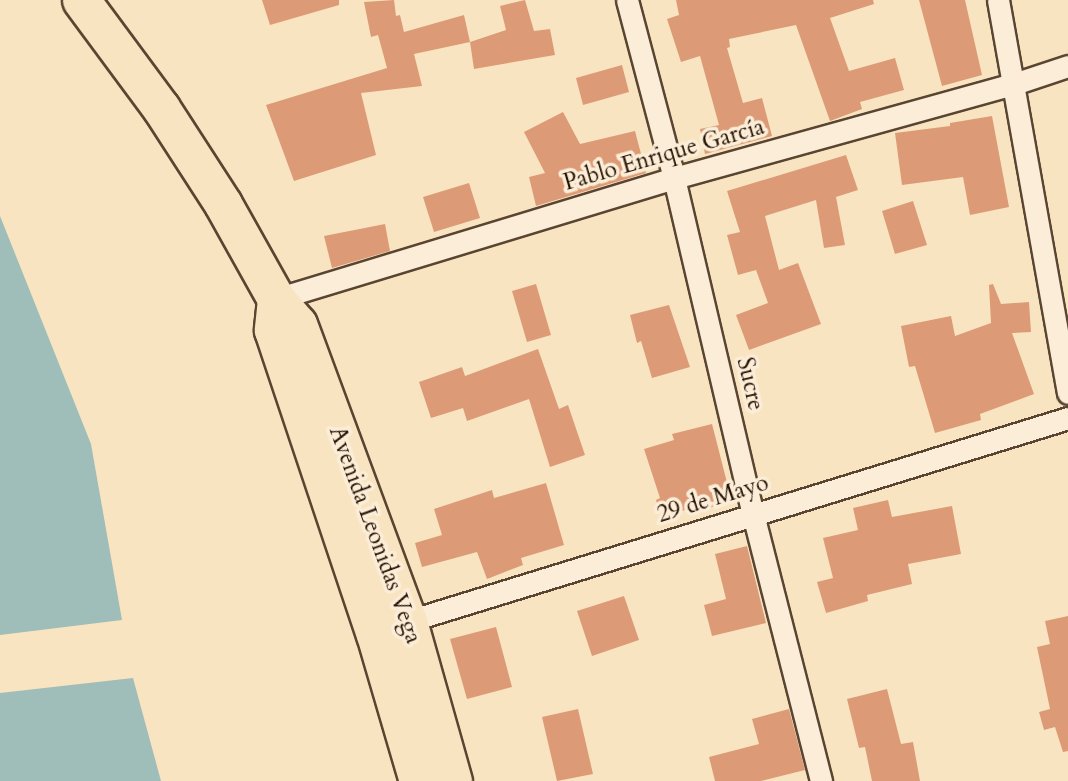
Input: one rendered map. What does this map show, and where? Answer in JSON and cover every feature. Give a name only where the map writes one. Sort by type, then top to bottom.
[{"type":"highway","points":[[81,0],[161,108],[223,204],[276,299]]},
{"type":"highway","name":"Avenida Leonidas Vega","points":[[276,299],[273,330],[453,781]]},
{"type":"highway","name":"Avenida Leonidas Vega","points":[[391,628],[418,781]]},
{"type":"street","name":"Sucre","points":[[627,0],[674,178],[821,781]]},
{"type":"street","points":[[998,0],[1068,393]]},
{"type":"street","name":"Pablo Enrique García","points":[[276,299],[674,178],[1014,84],[1068,66]]},
{"type":"street","name":"29 de Mayo","points":[[391,628],[1068,418]]},
{"type":"water","points":[[0,216],[91,444],[122,620],[0,635]]},
{"type":"water","points":[[133,678],[161,781],[0,781],[0,693]]},
{"type":"building","points":[[262,0],[339,0],[339,5],[270,25]]},
{"type":"building","points":[[394,0],[396,16],[400,15],[404,32],[464,15],[470,42],[414,54],[422,86],[361,93],[376,155],[294,181],[266,105],[387,68],[378,35],[371,37],[364,2]]},
{"type":"building","points":[[525,0],[534,31],[550,29],[555,55],[474,69],[470,42],[506,30],[500,6]]},
{"type":"building","points":[[676,0],[873,0],[874,4],[830,18],[849,71],[895,58],[904,90],[860,102],[862,109],[830,121],[796,25],[729,39],[730,47],[727,48],[743,103],[762,98],[772,136],[705,154],[700,129],[719,125],[700,56],[681,62],[667,19],[679,15]]},
{"type":"building","points":[[919,0],[965,0],[982,75],[942,86]]},
{"type":"building","points":[[622,65],[629,92],[583,105],[576,78]]},
{"type":"building","points":[[563,112],[580,144],[635,131],[646,173],[536,206],[529,177],[545,173],[524,132]]},
{"type":"building","points":[[992,116],[1009,207],[970,215],[963,177],[902,185],[895,133],[950,126],[950,123]]},
{"type":"building","points":[[846,155],[858,190],[836,197],[845,245],[824,248],[816,200],[765,216],[779,270],[798,263],[821,324],[749,350],[736,315],[768,303],[756,270],[738,275],[727,235],[740,232],[727,191]]},
{"type":"building","points":[[469,183],[480,218],[434,232],[423,197]]},
{"type":"building","points":[[913,201],[927,245],[895,254],[882,211]]},
{"type":"building","points":[[385,224],[390,251],[332,268],[324,236]]},
{"type":"building","points":[[536,284],[551,335],[527,342],[512,291]]},
{"type":"building","points":[[993,284],[1001,304],[1029,302],[1031,332],[1012,333],[1034,394],[980,414],[981,420],[935,433],[915,366],[909,367],[901,326],[951,316],[955,336],[991,323],[989,285]]},
{"type":"building","points":[[669,305],[690,367],[652,378],[641,341],[637,343],[630,315]]},
{"type":"building","points":[[538,349],[559,409],[568,405],[585,455],[550,467],[529,399],[467,421],[463,408],[431,418],[419,382],[462,367],[465,376]]},
{"type":"building","points":[[712,424],[732,502],[693,512],[692,508],[661,517],[656,500],[660,498],[644,449],[674,440],[672,434]]},
{"type":"building","points":[[546,483],[564,545],[521,558],[523,565],[487,579],[477,552],[422,567],[415,543],[442,535],[434,509],[492,490],[494,498]]},
{"type":"building","points":[[888,500],[892,517],[952,506],[961,554],[908,564],[912,584],[867,595],[868,601],[826,613],[817,582],[833,578],[823,538],[858,530],[853,508]]},
{"type":"building","points":[[747,546],[766,623],[712,636],[704,605],[726,599],[715,554]]},
{"type":"building","points":[[624,596],[639,640],[592,656],[577,611]]},
{"type":"building","points":[[1068,616],[1068,751],[1063,752],[1055,727],[1044,730],[1039,712],[1050,709],[1037,647],[1050,644],[1045,621]]},
{"type":"building","points":[[496,627],[512,687],[467,699],[450,639]]},
{"type":"building","points":[[887,689],[901,744],[913,742],[920,781],[872,781],[865,747],[859,748],[847,699]]},
{"type":"building","points":[[578,709],[593,774],[557,781],[542,717]]},
{"type":"building","points":[[789,709],[805,770],[761,781],[715,781],[709,757],[759,744],[752,719]]}]
